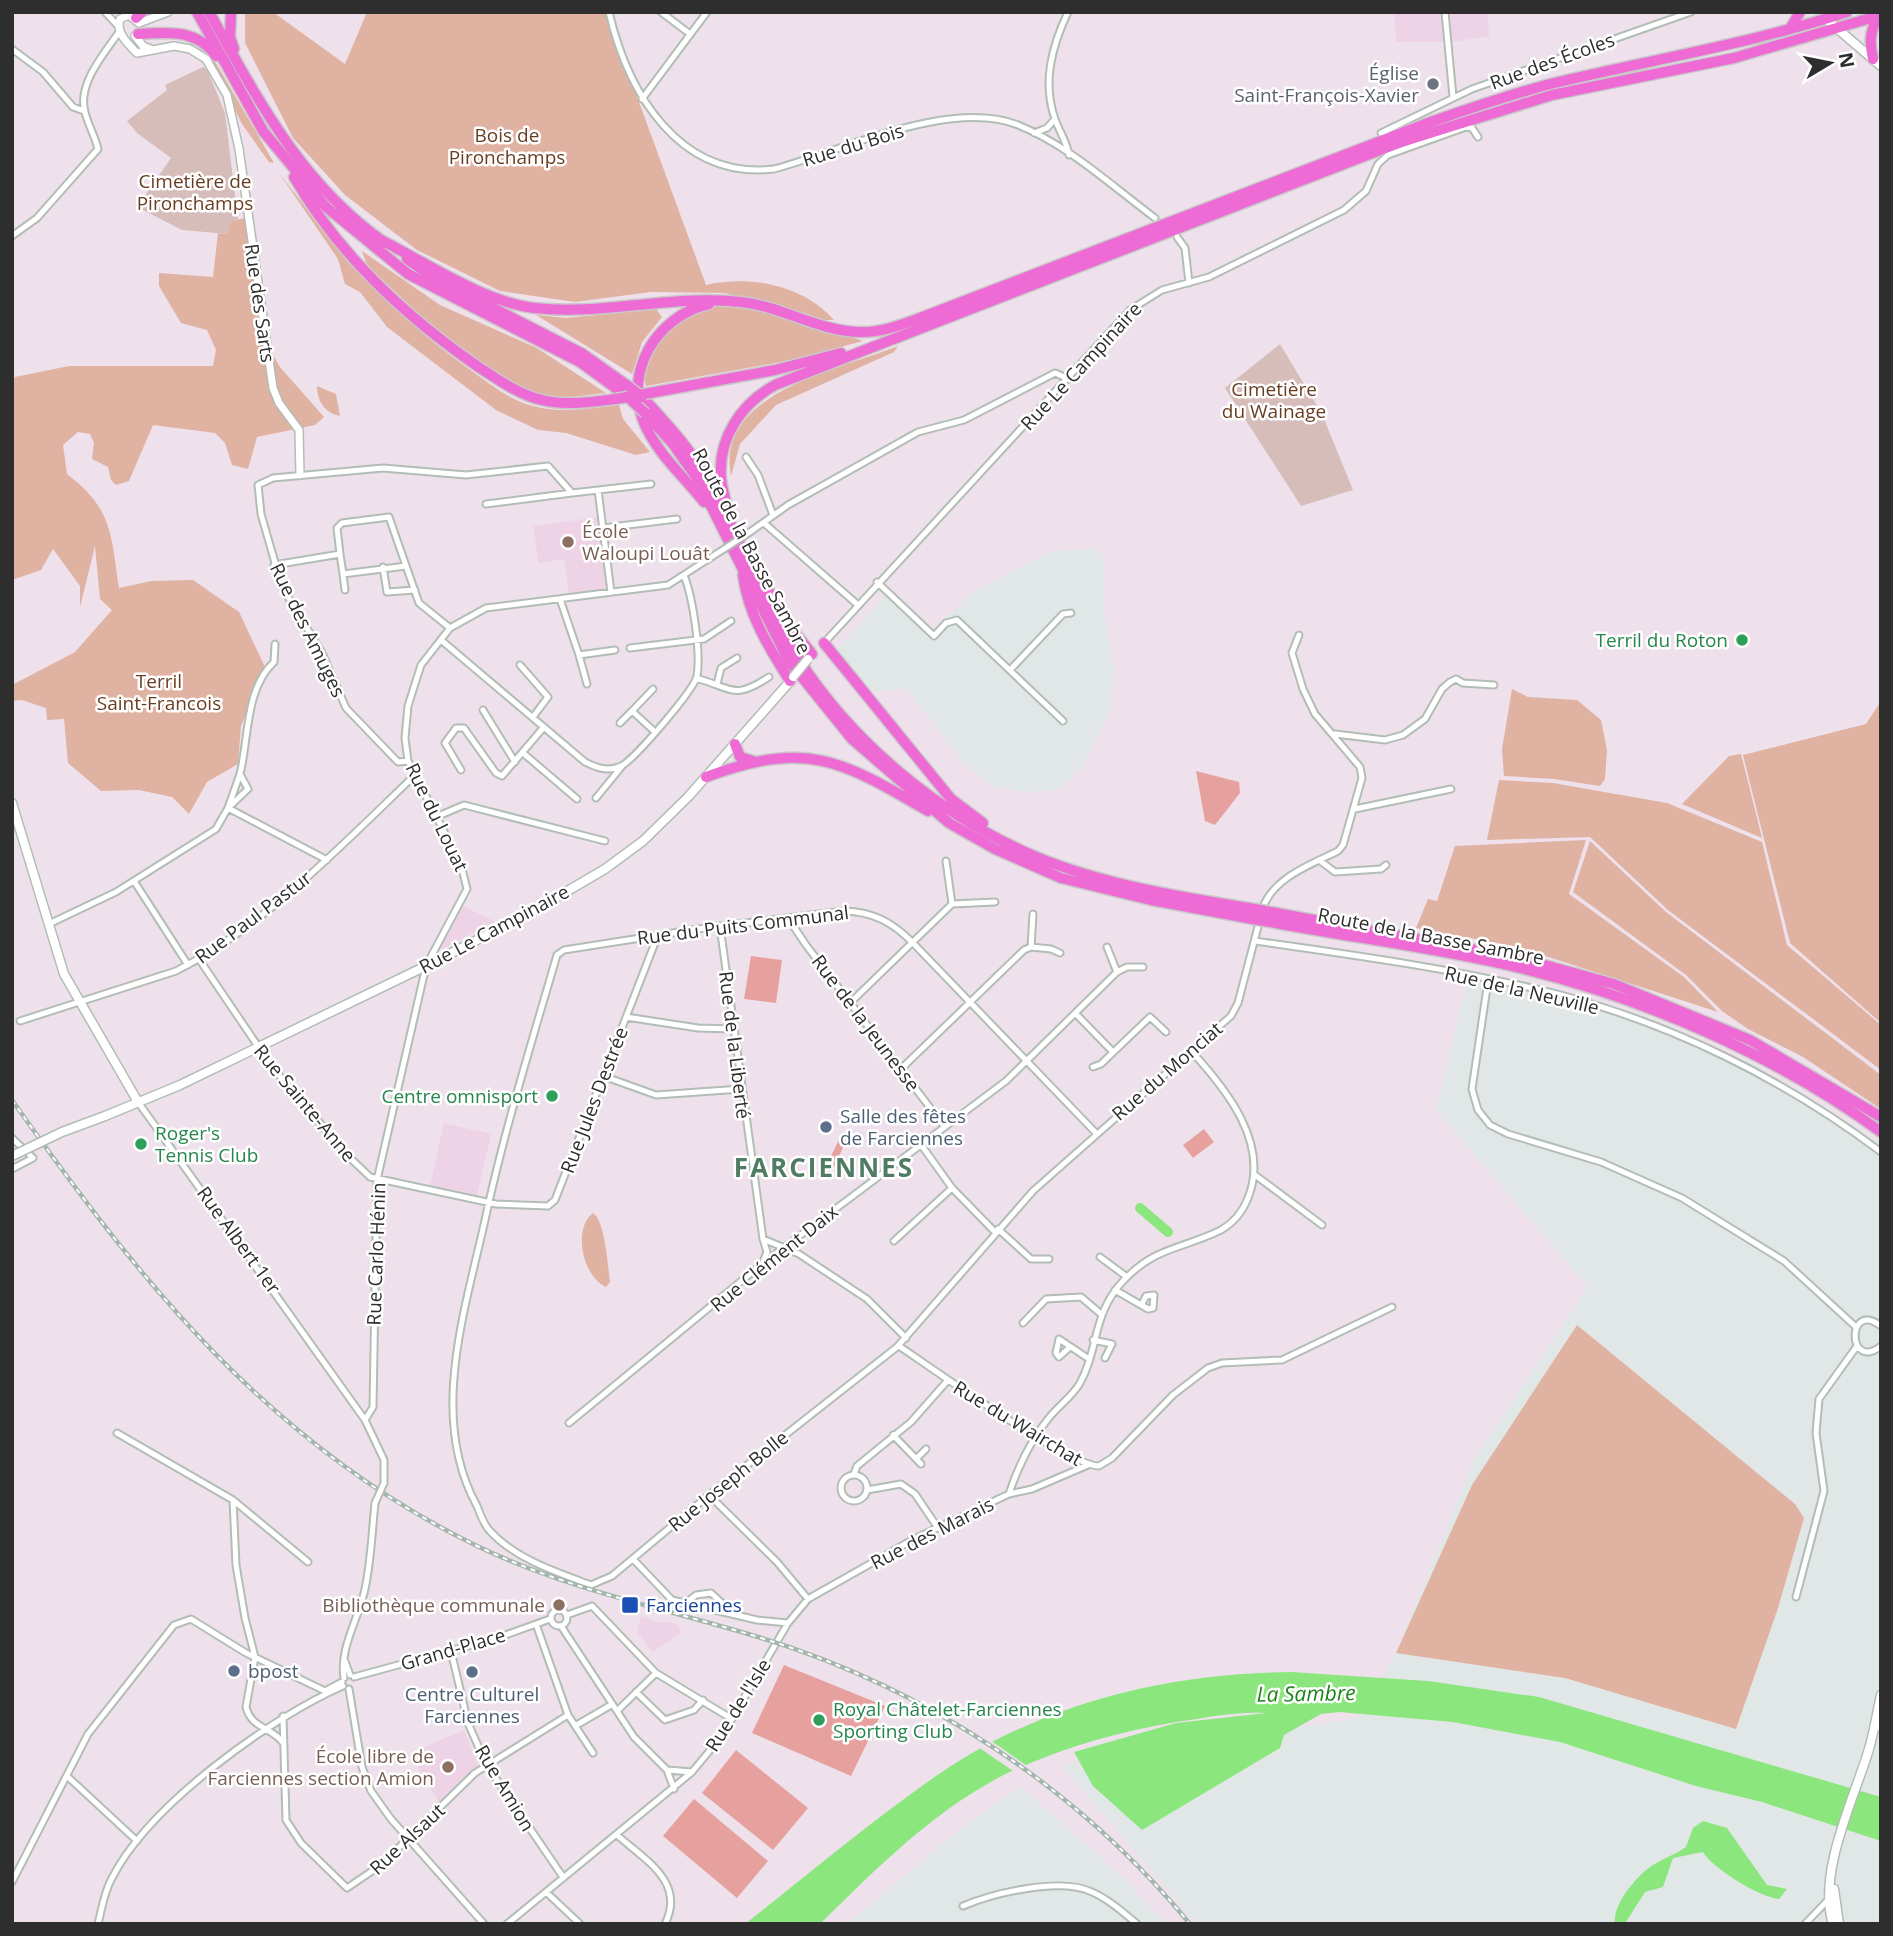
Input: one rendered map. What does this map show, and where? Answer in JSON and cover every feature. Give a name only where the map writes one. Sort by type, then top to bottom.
[{"type":"highway","name":"Route de la Basse Sambre","points":[[197,12],[263,131],[281,156],[326,207],[364,242],[408,274],[580,362],[645,413],[683,458],[716,513],[789,661],[852,739],[949,823],[995,849],[1061,878],[1151,900],[1254,914]]},
{"type":"highway","name":"Route de la Basse Sambre","points":[[209,12],[261,106],[292,154],[331,199],[379,239],[431,276],[583,354],[647,396],[690,452],[798,658],[857,734],[927,793],[967,820],[1011,844],[1066,867],[1155,892],[1254,914]]},
{"type":"highway","points":[[231,12],[231,45],[261,106]]},
{"type":"highway","points":[[1787,31],[1800,12]]},
{"type":"highway","points":[[379,239],[496,298],[531,308],[573,311],[723,301],[760,305],[846,331],[876,331],[920,318],[1479,106],[1549,85],[1787,31],[1822,16],[1847,12]]},
{"type":"highway","points":[[731,527],[721,465],[730,430],[741,412],[775,385],[1398,143],[1552,95],[1734,58],[1880,15]]},
{"type":"highway","points":[[1877,62],[1870,36],[1880,15]]},
{"type":"highway","points":[[133,20],[178,32],[206,44],[215,53],[252,119],[263,131]]},
{"type":"highway","points":[[281,156],[301,190],[356,261],[392,299],[451,347],[505,384],[539,400],[576,403],[647,396],[775,370],[891,338]]},
{"type":"highway","points":[[716,513],[654,443],[641,415],[638,382],[646,352],[664,327],[688,311],[723,301]]},
{"type":"highway","points":[[742,568],[745,592],[756,622],[792,679]]},
{"type":"highway","points":[[754,572],[775,597],[810,657]]},
{"type":"highway","points":[[824,642],[951,799],[1011,844]]},
{"type":"highway","points":[[735,744],[740,757],[755,761]]},
{"type":"highway","points":[[706,777],[755,761],[795,756],[837,763],[876,781],[949,823]]},
{"type":"highway","points":[[1254,914],[1276,918]]},
{"type":"highway","name":"Route de la Basse Sambre","points":[[1276,918],[1519,958],[1614,984],[1750,1040],[1881,1117]]},
{"type":"highway","name":"Route de la Basse Sambre","points":[[1276,918],[1516,967],[1608,995],[1743,1047],[1881,1132]]},
{"type":"main road","points":[[1822,16],[1877,62]]},
{"type":"main road","name":"Rue Le Campinaire","points":[[12,1156],[62,1132],[180,1085],[258,1048],[530,913],[604,869],[643,841],[706,777],[824,642]]},
{"type":"main road","name":"Rue Albert 1er","points":[[12,803],[65,974],[78,1002],[138,1102]]},
{"type":"main road","points":[[1834,1922],[1828,1900],[1835,1861],[1870,1745],[1881,1695]]},
{"type":"main road","points":[[1834,1922],[1835,1861]]},
{"type":"street","points":[[105,12],[137,52],[154,50]]},
{"type":"street","points":[[12,236],[37,218],[98,149],[84,111],[87,82],[121,32],[133,20],[168,12]]},
{"type":"street","name":"Rue du Bois","points":[[609,12],[623,56],[642,99],[671,137],[719,165],[774,169],[953,117],[994,120],[1016,124],[1034,133],[1069,155],[1155,218]]},
{"type":"street","points":[[662,12],[690,34]]},
{"type":"street","points":[[642,99],[707,12]]},
{"type":"street","points":[[1068,12],[1055,38],[1049,71],[1055,119],[1069,155]]},
{"type":"street","points":[[1445,12],[1453,97]]},
{"type":"street","name":"Rue des Écoles","points":[[1381,133],[1439,108],[1453,97],[1691,12]]},
{"type":"street","points":[[121,32],[133,20]]},
{"type":"street","points":[[133,20],[143,46],[154,50]]},
{"type":"street","name":"Rue des Sarts","points":[[154,50],[180,47],[203,57],[215,71],[229,102],[239,149],[273,388],[279,403],[299,429],[300,475]]},
{"type":"street","points":[[12,49],[43,72],[73,107],[84,111]]},
{"type":"street","points":[[1034,133],[1047,128],[1055,119]]},
{"type":"street","name":"Rue Le Campinaire","points":[[824,642],[1130,310],[1162,290],[1237,265],[1344,210],[1366,191],[1378,164],[1388,155],[1466,127],[1472,128],[1478,138]]},
{"type":"street","points":[[1177,237],[1185,248],[1189,283]]},
{"type":"street","name":"Rue du Louat","points":[[426,966],[467,890],[461,865],[408,761],[405,738],[408,706],[421,666],[450,628],[486,608],[668,585],[773,515],[918,432],[964,420],[1055,373],[1069,379]]},
{"type":"street","points":[[746,457],[758,475],[773,515]]},
{"type":"street","points":[[300,475],[383,468],[466,475],[548,466],[572,493]]},
{"type":"street","name":"Rue des Amuges","points":[[300,475],[263,480],[257,492],[274,565],[294,608],[323,653],[346,708],[398,762],[408,761]]},
{"type":"street","points":[[486,505],[651,484]]},
{"type":"street","points":[[598,490],[611,592]]},
{"type":"street","points":[[345,590],[337,528],[342,523],[389,517],[425,611],[450,628]]},
{"type":"street","points":[[603,528],[677,519]]},
{"type":"street","points":[[764,523],[858,605]]},
{"type":"street","points":[[274,565],[340,554]]},
{"type":"street","points":[[343,574],[406,566]]},
{"type":"street","points":[[383,567],[384,592],[415,590]]},
{"type":"street","points":[[596,798],[692,691],[696,678],[696,640],[684,575]]},
{"type":"street","points":[[877,582],[934,636],[946,623],[957,620],[1063,721]]},
{"type":"street","points":[[560,599],[587,684]]},
{"type":"street","points":[[1010,670],[1063,614],[1072,613]]},
{"type":"street","points":[[630,648],[704,639],[731,621]]},
{"type":"street","name":"Rue du Monciat","points":[[824,1404],[899,1346],[1033,1191],[1095,1132],[1192,1052],[1234,1012],[1266,899],[1287,878],[1338,851],[1343,845],[1362,778],[1360,767],[1315,713],[1303,689],[1292,653],[1299,635]]},
{"type":"street","points":[[441,640],[585,762],[600,769],[623,765]]},
{"type":"street","points":[[51,923],[134,881],[216,829],[228,808],[240,774],[250,711],[266,670],[274,662],[275,644]]},
{"type":"street","points":[[579,655],[615,650]]},
{"type":"street","points":[[717,684],[721,668],[737,658]]},
{"type":"street","points":[[520,665],[548,697],[533,717]]},
{"type":"street","points":[[696,678],[739,693],[769,677]]},
{"type":"street","points":[[1335,734],[1392,739],[1420,724],[1450,682],[1456,679],[1463,683],[1494,685]]},
{"type":"street","points":[[620,723],[653,689]]},
{"type":"street","points":[[483,710],[515,762]]},
{"type":"street","points":[[632,711],[655,732]]},
{"type":"street","points":[[461,770],[445,743],[446,738],[460,727],[464,728],[496,773],[502,776],[507,774],[544,727]]},
{"type":"street","points":[[523,753],[577,799]]},
{"type":"street","points":[[228,808],[248,789],[240,774]]},
{"type":"street","name":"Rue Paul Pastur","points":[[20,1021],[199,959],[292,891],[415,775]]},
{"type":"street","points":[[1355,809],[1451,789]]},
{"type":"street","points":[[436,817],[464,805],[605,841]]},
{"type":"street","points":[[228,808],[327,860]]},
{"type":"street","points":[[1319,860],[1335,872],[1381,869],[1386,865]]},
{"type":"street","points":[[946,861],[952,904]]},
{"type":"street","points":[[134,881],[188,965]]},
{"type":"street","points":[[851,1002],[952,904],[995,902]]},
{"type":"street","name":"Rue du Puits Communal","points":[[633,1559],[612,1576],[591,1585],[526,1559],[489,1530],[459,1469],[454,1418],[455,1365],[509,1117],[557,956],[573,947],[720,926],[844,911],[868,913],[894,924],[1095,1132]]},
{"type":"street","points":[[1031,947],[1033,914]]},
{"type":"street","name":"Rue de la Jeunesse","points":[[793,918],[794,927],[944,1126]]},
{"type":"street","name":"Rue de la Liberté","points":[[720,926],[766,1252],[762,1264]]},
{"type":"street","name":"Rue Jules Destrée","points":[[489,1201],[511,1205],[552,1204],[658,935]]},
{"type":"street","name":"Rue de la Neuville","points":[[1255,941],[1423,967],[1553,993],[1678,1035],[1789,1090],[1881,1152]]},
{"type":"street","points":[[902,1068],[1024,950],[1031,947],[1051,948],[1060,953]]},
{"type":"street","points":[[1107,947],[1117,972],[1127,967],[1143,967]]},
{"type":"street","name":"Rue Sainte-Anne","points":[[199,959],[258,1048],[347,1155],[376,1180]]},
{"type":"street","name":"Rue Carlo Hénin","points":[[365,1420],[373,1407],[376,1180],[426,966]]},
{"type":"street","name":"Rue Clément Daix","points":[[569,1423],[762,1264],[1006,1081],[1117,972]]},
{"type":"street","points":[[1488,981],[1472,1089],[1478,1110],[1490,1125],[1508,1134],[1601,1162],[1682,1198],[1784,1261],[1856,1327]]},
{"type":"street","points":[[1076,1014],[1113,1052]]},
{"type":"street","points":[[626,1017],[698,1028],[733,1029]]},
{"type":"street","points":[[1093,1067],[1150,1017],[1166,1032]]},
{"type":"street","points":[[1009,1494],[1015,1475],[1048,1419],[1080,1383],[1101,1314],[1115,1290],[1152,1256],[1169,1247],[1219,1231],[1230,1224],[1247,1200],[1255,1175],[1254,1151],[1248,1134],[1217,1080],[1192,1052]]},
{"type":"street","points":[[603,1076],[656,1095],[741,1089]]},
{"type":"street","name":"Rue Albert 1er","points":[[138,1102],[365,1420],[384,1460],[384,1483],[375,1503],[369,1572],[343,1656],[347,1681]]},
{"type":"street","points":[[12,1138],[33,1158],[12,1168]]},
{"type":"street","points":[[922,1146],[952,1188],[996,1231],[1031,1259],[1049,1259]]},
{"type":"street","points":[[1255,1175],[1322,1225]]},
{"type":"street","points":[[376,1180],[489,1201]]},
{"type":"street","points":[[894,1241],[952,1188]]},
{"type":"street","points":[[763,1239],[785,1247],[867,1299],[906,1338]]},
{"type":"street","points":[[1100,1257],[1127,1277]]},
{"type":"street","points":[[1115,1290],[1133,1303],[1142,1304]]},
{"type":"street","points":[[1023,1323],[1046,1299],[1081,1297],[1101,1314]]},
{"type":"street","name":"Rue du Wairchat","points":[[899,1346],[948,1380],[1088,1465],[1104,1463],[1152,1415],[1208,1368],[1222,1363],[1282,1360],[1392,1307]]},
{"type":"street","points":[[1880,1323],[1868,1320],[1856,1327],[1853,1336],[1857,1346],[1865,1351],[1880,1348]]},
{"type":"street","points":[[1093,1340],[1112,1343],[1105,1358]]},
{"type":"street","points":[[1796,1598],[1824,1491],[1816,1433],[1819,1399],[1857,1346]]},
{"type":"street","points":[[1070,1347],[1088,1359]]},
{"type":"street","points":[[937,1528],[915,1494],[901,1484],[867,1490],[857,1501],[848,1500],[842,1495],[842,1480],[854,1474],[865,1459],[911,1422],[948,1380]]},
{"type":"street","name":"Rue Joseph Bolle","points":[[633,1559],[824,1404]]},
{"type":"street","points":[[117,1433],[233,1500],[308,1562]]},
{"type":"street","points":[[893,1435],[918,1462],[926,1449]]},
{"type":"street","name":"Rue des Marais","points":[[788,1623],[808,1599],[937,1528],[1009,1494],[1032,1489],[1088,1465]]},
{"type":"street","points":[[854,1474],[865,1481],[867,1490]]},
{"type":"street","points":[[709,1495],[777,1562],[808,1599]]},
{"type":"street","points":[[233,1500],[236,1565],[245,1618],[256,1657],[246,1707],[253,1722],[278,1735],[284,1744]]},
{"type":"street","points":[[633,1559],[664,1594],[686,1603],[735,1615],[788,1623]]},
{"type":"street","points":[[686,1603],[695,1595],[711,1593],[735,1615]]},
{"type":"street","points":[[567,1615],[566,1622],[561,1626],[554,1625],[550,1619],[555,1610],[567,1615],[592,1606],[656,1673],[732,1719]]},
{"type":"street","points":[[12,1882],[88,1734],[174,1625],[191,1619],[256,1657],[325,1691]]},
{"type":"street","name":"Grand-Place","points":[[98,1924],[112,1876],[137,1841],[172,1804],[283,1716],[347,1681],[550,1619]]},
{"type":"street","name":"Rue de l'Isle","points":[[507,1924],[692,1772],[732,1719],[788,1623]]},
{"type":"street","points":[[536,1624],[568,1715],[593,1753]]},
{"type":"street","points":[[561,1626],[634,1737],[667,1770],[674,1789]]},
{"type":"street","name":"Rue Amion","points":[[451,1651],[468,1723],[486,1764],[564,1877]]},
{"type":"street","points":[[617,1711],[656,1673]]},
{"type":"street","points":[[347,1681],[366,1781],[391,1819],[484,1924]]},
{"type":"street","points":[[636,1692],[665,1720],[694,1710],[703,1700]]},
{"type":"street","points":[[575,1726],[611,1705]]},
{"type":"street","name":"Rue Alsaut","points":[[283,1716],[286,1820],[301,1843],[347,1888],[381,1865],[486,1764],[568,1715]]},
{"type":"street","points":[[1870,1745],[1880,1724]]},
{"type":"street","points":[[667,1770],[692,1772]]},
{"type":"street","points":[[68,1777],[137,1841]]},
{"type":"street","points":[[617,1835],[665,1879],[673,1904],[665,1924]]},
{"type":"street","points":[[963,1906],[1014,1891],[1081,1888],[1107,1901],[1137,1924]]},
{"type":"street","points":[[546,1892],[580,1924]]},
{"type":"street","points":[[1805,1924],[1828,1900]]},
{"type":"street","points":[[1817,1913],[1834,1922]]},
{"type":"shaded area","points":[[1394,12],[1488,12],[1489,36],[1452,42],[1396,42]]},
{"type":"shaded area","name":"École Waloupi Louât","points":[[597,517],[606,586],[600,590],[569,593],[564,559],[538,563],[534,526]]},
{"type":"shaded area","points":[[1097,548],[1105,559],[1105,619],[1114,667],[1112,707],[1084,764],[1059,790],[1024,792],[993,786],[964,764],[907,689],[874,692],[837,650],[890,589],[932,629],[978,589],[1049,552]]},
{"type":"shaded area","points":[[1196,771],[1239,782],[1240,793],[1215,825],[1205,821]]},
{"type":"shaded area","points":[[463,906],[496,922],[442,949],[440,947]]},
{"type":"shaded area","points":[[751,956],[782,960],[776,1003],[744,999]]},
{"type":"shaded area","points":[[1470,969],[1632,1012],[1755,1065],[1881,1143],[1881,1924],[1197,1924],[1061,1765],[1358,1718],[1396,1653],[1475,1457],[1588,1287],[1436,1110]]},
{"type":"shaded area","points":[[444,1123],[491,1134],[477,1195],[430,1185]]},
{"type":"shaded area","points":[[1204,1129],[1214,1142],[1193,1158],[1183,1145]]},
{"type":"shaded area","points":[[841,1136],[847,1139],[828,1180],[817,1174],[829,1160]]},
{"type":"shaded area","points":[[641,1616],[657,1622],[676,1623],[682,1632],[653,1652],[637,1633]]},
{"type":"shaded area","name":"Royal Châtelet-Farciennes Sporting Club","points":[[784,1665],[885,1706],[851,1776],[752,1733]]},
{"type":"shaded area","name":"École libre de Farciennes section Amion","points":[[464,1730],[479,1766],[440,1803],[422,1777],[413,1752]]},
{"type":"shaded area","points":[[736,1750],[808,1808],[773,1850],[702,1793]]},
{"type":"shaded area","points":[[1021,1787],[1124,1878],[1165,1924],[847,1924],[967,1823]]},
{"type":"shaded area","points":[[694,1799],[768,1861],[737,1898],[663,1836]]},
{"type":"green space","name":"Bois de Pironchamps","points":[[245,12],[273,12],[345,64],[367,12],[606,12],[706,285],[741,281],[775,286],[807,298],[834,320],[824,320],[725,293],[651,292],[575,302],[500,291],[417,250],[345,195],[293,138],[245,43]]},
{"type":"green space","points":[[208,56],[213,58],[274,163],[269,162],[242,124]]},
{"type":"green space","name":"Cimetière de Pironchamps","points":[[203,67],[207,69],[225,113],[238,220],[229,222],[228,234],[182,230],[137,207],[171,158],[137,133],[127,121],[167,90],[165,85]]},
{"type":"green space","points":[[279,173],[344,254],[389,302],[469,369],[507,395],[533,406],[565,410],[619,405],[623,419],[650,452],[636,455],[566,433],[538,430],[496,410],[387,327],[360,292],[345,284],[338,259]]},
{"type":"green space","name":"Terril Saint-Francois","points":[[245,218],[263,338],[280,367],[324,417],[315,425],[257,437],[248,469],[232,465],[225,443],[215,433],[153,425],[129,481],[116,485],[111,480],[108,467],[92,459],[94,443],[90,434],[78,432],[63,445],[67,474],[102,511],[111,538],[119,588],[151,581],[193,580],[239,612],[265,667],[241,726],[238,764],[207,782],[189,814],[172,797],[139,790],[101,791],[68,763],[64,719],[47,720],[46,708],[22,700],[12,701],[12,685],[75,652],[112,610],[100,599],[95,546],[80,607],[80,586],[53,549],[41,570],[12,580],[12,384],[15,377],[69,366],[213,366],[216,350],[207,330],[181,323],[159,286],[159,273],[213,277],[218,233],[227,234],[229,222]]},
{"type":"green space","points":[[362,251],[440,305],[537,348],[606,393],[569,397],[547,396],[526,390],[502,377],[452,342],[404,300],[367,265]]},
{"type":"green space","points":[[714,304],[772,310],[863,341],[792,360],[646,386],[645,371],[654,345],[675,326]]},
{"type":"green space","points":[[656,309],[662,317],[642,342],[632,374],[536,315],[566,318]]},
{"type":"green space","name":"Cimetière du Wainage","points":[[1280,344],[1322,414],[1353,490],[1301,506],[1225,388]]},
{"type":"green space","points":[[898,346],[894,352],[776,405],[740,444],[731,476],[731,447],[742,424],[761,404],[786,388]]},
{"type":"green space","points":[[317,386],[336,394],[340,416],[323,406],[318,397]]},
{"type":"green space","points":[[1512,689],[1528,697],[1577,700],[1601,720],[1607,750],[1605,779],[1600,786],[1554,779],[1504,776],[1502,749]]},
{"type":"green space","points":[[1881,701],[1881,1023],[1790,943],[1743,755],[1866,724]]},
{"type":"green space","points":[[1741,754],[1762,838],[1682,804],[1729,756]]},
{"type":"green space","points":[[1499,780],[1553,783],[1667,803],[1762,842],[1787,945],[1881,1025],[1881,1070],[1668,910],[1590,837],[1487,840]]},
{"type":"green space","points":[[1586,840],[1569,894],[1684,977],[1718,1012],[1518,947],[1416,928],[1428,899],[1437,901],[1455,846]]},
{"type":"green space","points":[[1590,841],[1666,912],[1881,1075],[1881,1109],[1803,1057],[1748,1029],[1722,1011],[1686,975],[1573,892]]},
{"type":"green space","points":[[593,1213],[597,1217],[605,1244],[610,1282],[606,1287],[591,1273],[583,1252],[583,1230]]},
{"type":"green space","points":[[1577,1325],[1795,1504],[1804,1518],[1778,1608],[1736,1729],[1565,1678],[1396,1653],[1472,1485]]},
{"type":"water","name":"La Sambre","points":[[1291,1672],[1428,1681],[1539,1697],[1881,1797],[1881,1841],[1762,1802],[1696,1786],[1560,1742],[1453,1722],[1339,1712],[1321,1714],[1284,1735],[1280,1748],[1142,1830],[1093,1786],[1074,1752],[1176,1723],[1266,1713],[1243,1713],[1176,1722],[1134,1730],[1071,1748],[1012,1771],[985,1785],[934,1820],[886,1860],[820,1924],[745,1924],[865,1828],[939,1774],[1020,1728],[1107,1697],[1153,1686],[1198,1678]]},
{"type":"water","points":[[1703,1821],[1727,1828],[1767,1885],[1787,1889],[1779,1899],[1738,1881],[1716,1866],[1703,1852],[1673,1858],[1663,1887],[1645,1892],[1626,1922],[1615,1924],[1617,1908],[1632,1884],[1650,1867],[1686,1847],[1693,1828]]},
{"type":"pier","points":[[990,1740],[1030,1768],[1016,1773],[978,1747]]},
{"type":"waterway","points":[[1140,1208],[1168,1232]]},
{"type":"railway","points":[[12,1100],[110,1233],[162,1295],[216,1354],[273,1409],[336,1460],[403,1506],[512,1562],[581,1587],[758,1637],[820,1658],[881,1684],[939,1714],[1048,1787],[1099,1829],[1146,1875],[1190,1924]]},
{"type":"place","name":"Église Saint-François-Xavier","points":[[1433,84]]},
{"type":"place","name":"École Waloupi Louât","points":[[568,542]]},
{"type":"place","name":"Terril du Roton","points":[[1742,640]]},
{"type":"place","name":"Centre omnisport","points":[[552,1096]]},
{"type":"place","name":"Salle des fêtes de Farciennes","points":[[826,1127]]},
{"type":"place","name":"Roger's Tennis Club","points":[[141,1144]]},
{"type":"place","name":"Bibliothèque communale","points":[[559,1605]]},
{"type":"place","name":"Farciennes","points":[[630,1605]]},
{"type":"place","name":"bpost","points":[[234,1671]]},
{"type":"place","name":"Centre Culturel Farciennes","points":[[472,1672]]},
{"type":"place","name":"Royal Châtelet-Farciennes Sporting Club","points":[[819,1720]]},
{"type":"place","name":"École libre de Farciennes section Amion","points":[[448,1767]]},
{"type":"district","name":"FARCIENNES","points":[[824,1167]]}]
